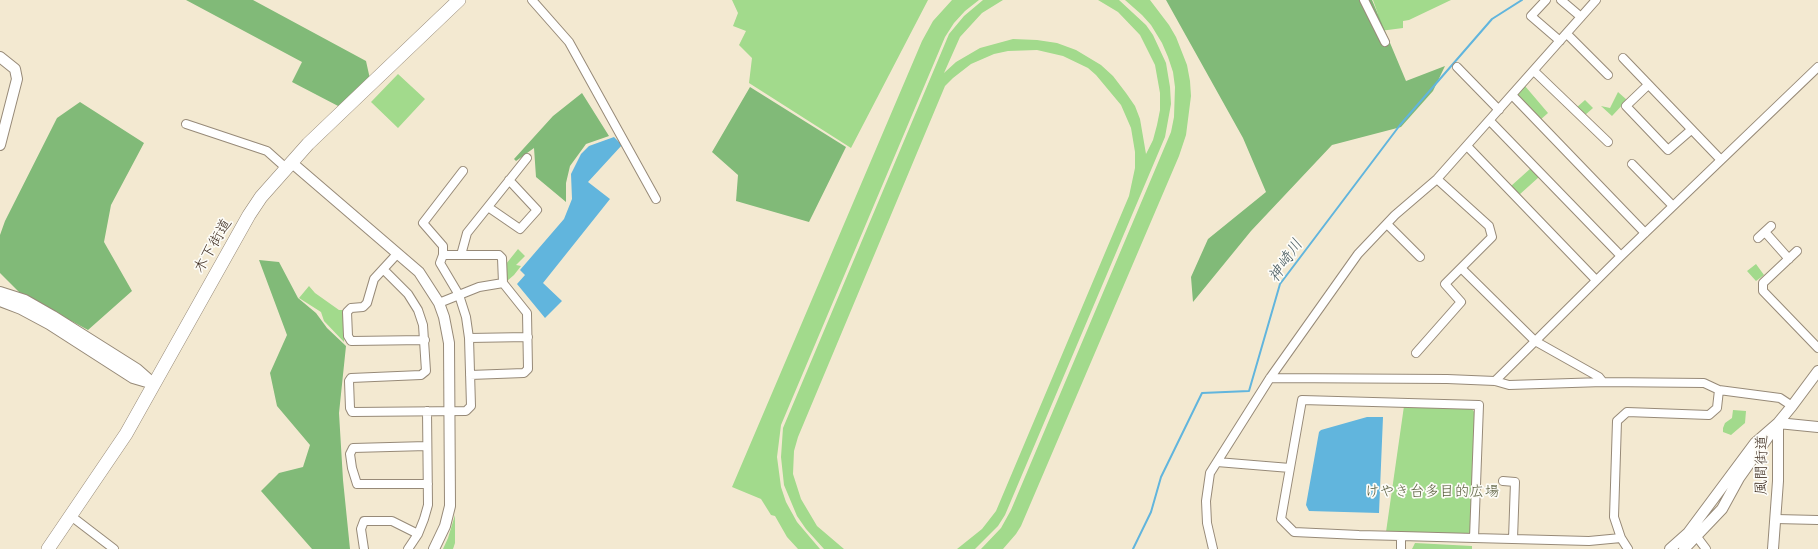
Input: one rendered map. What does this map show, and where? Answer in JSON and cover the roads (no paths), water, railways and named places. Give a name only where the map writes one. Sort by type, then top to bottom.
[{"type":"main road","name":"木下街道","points":[[48,549],[117,449],[249,215],[261,197],[289,165],[459,0]]},
{"type":"street","points":[[532,0],[569,42],[656,199]]},
{"type":"street","points":[[1364,0],[1385,42]]},
{"type":"street","points":[[1546,0],[1531,16],[1560,41]]},
{"type":"street","points":[[1561,0],[1581,17]]},
{"type":"street","points":[[1213,549],[1207,523],[1206,501],[1210,473],[1270,378],[1358,254],[1387,224],[1437,179],[1596,0]]},
{"type":"street","points":[[1567,34],[1608,75]]},
{"type":"street","points":[[0,57],[16,69],[17,79],[0,145]]},
{"type":"street","points":[[1623,58],[1721,160]]},
{"type":"street","points":[[1457,67],[1499,110]]},
{"type":"street","points":[[1495,382],[1645,232],[1818,67]]},
{"type":"street","points":[[1534,71],[1608,142]]},
{"type":"street","points":[[1648,85],[1626,106],[1668,150],[1691,130]]},
{"type":"street","points":[[1512,95],[1645,232]]},
{"type":"street","points":[[1490,121],[1621,256]]},
{"type":"street","points":[[186,124],[267,151],[289,165],[418,272],[439,303],[444,317],[448,343],[450,506],[445,526],[434,549]]},
{"type":"street","points":[[1467,146],[1596,280]]},
{"type":"street","points":[[461,255],[467,233],[527,158]]},
{"type":"street","points":[[1632,164],[1673,206]]},
{"type":"street","points":[[383,269],[408,294],[418,310],[423,325],[425,340],[426,371],[422,375],[351,378],[349,381],[350,408],[352,412],[466,411],[471,406],[469,338],[466,317],[459,295],[440,263],[443,255],[443,246],[422,222],[463,171]]},
{"type":"street","points":[[1416,352],[1461,302],[1445,284],[1492,237],[1488,226],[1437,179]]},
{"type":"street","points":[[488,207],[520,229],[537,210],[509,180]]},
{"type":"street","points":[[1387,224],[1420,256]]},
{"type":"street","points":[[1758,238],[1768,229],[1789,258]]},
{"type":"street","points":[[1797,251],[1763,283],[1763,291],[1818,348]]},
{"type":"street","points":[[397,254],[374,279],[367,303],[363,307],[351,308],[347,312],[348,336],[351,341],[425,340]]},
{"type":"street","points":[[443,255],[499,254],[502,258],[503,283],[527,313],[528,369],[524,373],[470,375]]},
{"type":"street","points":[[1461,268],[1535,341],[1599,378],[1603,382]]},
{"type":"street","points":[[439,303],[479,287],[503,283]]},
{"type":"street","points":[[0,292],[25,300],[53,316],[137,369],[154,384]]},
{"type":"street","points":[[0,301],[21,309],[49,324],[133,378],[154,384]]},
{"type":"street","points":[[469,338],[528,337]]},
{"type":"street","name":"風間街道","points":[[1773,549],[1778,480],[1778,422],[1818,371]]},
{"type":"street","points":[[1270,378],[1363,380],[1405,378],[1495,382],[1509,385],[1603,382],[1704,383],[1719,390],[1780,398],[1792,406]]},
{"type":"street","points":[[1628,549],[1621,538],[1614,517],[1617,421],[1627,412],[1709,415],[1717,408],[1719,390]]},
{"type":"street","points":[[1474,538],[1479,405],[1302,400],[1281,519],[1294,532],[1401,536],[1474,538],[1589,541],[1621,538]]},
{"type":"street","points":[[408,549],[418,534],[428,505],[427,411]]},
{"type":"street","points":[[1670,549],[1688,533],[1755,443],[1778,422],[1818,427]]},
{"type":"street","points":[[1684,549],[1722,509],[1738,478],[1778,422]]},
{"type":"street","points":[[427,446],[353,448],[350,454],[352,468],[357,484],[428,484]]},
{"type":"street","points":[[1217,462],[1290,468]]},
{"type":"street","points":[[1502,481],[1515,482],[1513,539]]},
{"type":"street","points":[[71,516],[114,549]]},
{"type":"street","points":[[1776,519],[1818,520]]},
{"type":"street","points":[[364,549],[362,529],[364,521],[392,521],[418,534]]},
{"type":"street","points":[[1401,536],[1401,549]]},
{"type":"street","points":[[1697,537],[1706,549]]},
{"type":"water","points":[[614,137],[622,145],[588,182],[610,199],[543,283],[562,301],[545,318],[517,284],[525,275],[520,270],[564,219],[572,199],[571,174],[581,154],[589,146]]},
{"type":"water","points":[[1367,417],[1383,417],[1379,513],[1309,511],[1306,505],[1319,432],[1321,430]]},
{"type":"waterway","name":"神崎川","points":[[1133,549],[1151,512],[1161,477],[1202,393],[1249,391],[1280,284],[1400,125],[1492,19],[1522,0]]},
{"type":"park label","name":"けやき台多目的広場","points":[[1432,492]]}]
